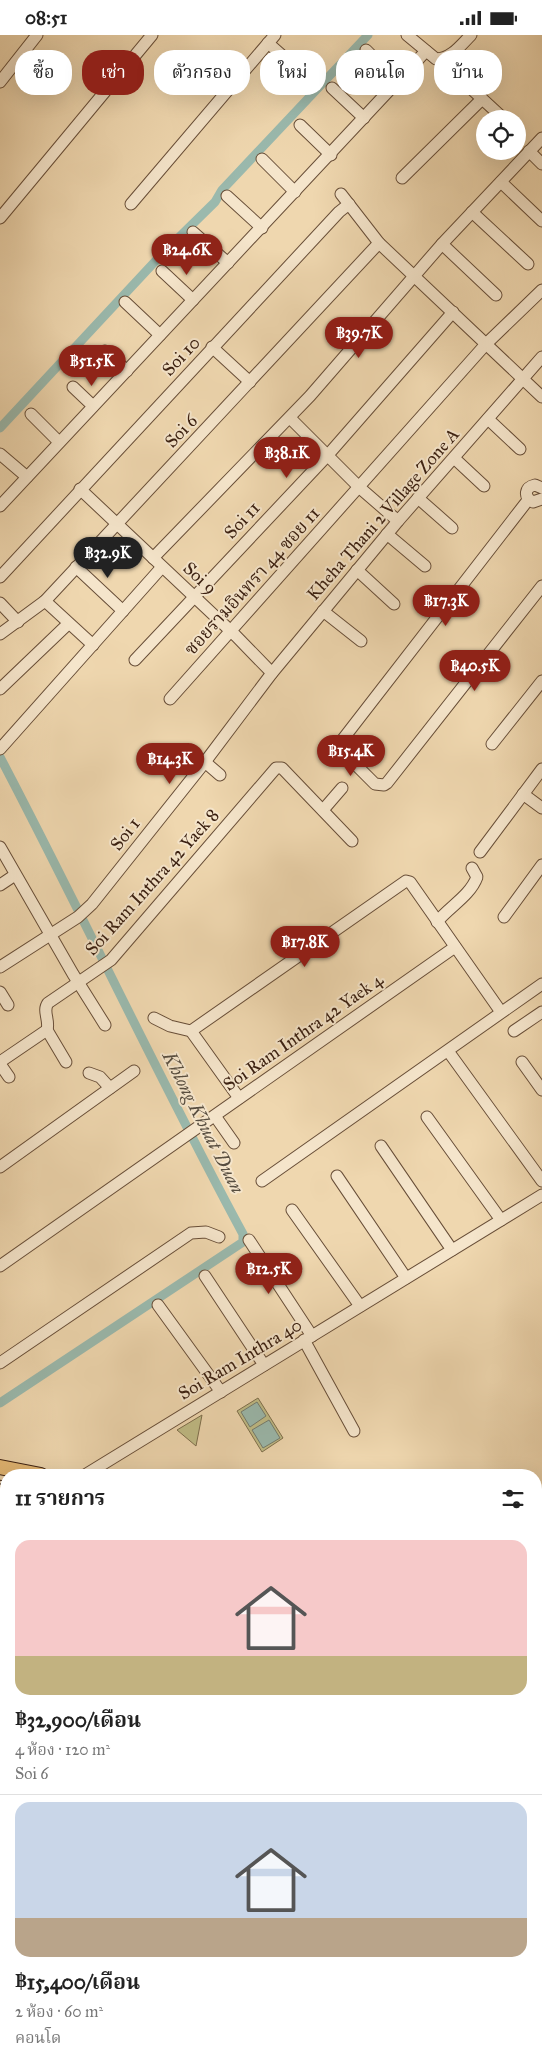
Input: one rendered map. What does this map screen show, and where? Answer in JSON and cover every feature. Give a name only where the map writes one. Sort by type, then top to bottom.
[{"type":"street","points":[[0,83],[37,35]]},
{"type":"street","points":[[0,218],[152,35]]},
{"type":"street","points":[[407,35],[434,57]]},
{"type":"street","points":[[456,50],[471,35]]},
{"type":"street","points":[[131,204],[271,39],[281,50]]},
{"type":"street","points":[[332,88],[364,118]]},
{"type":"street","points":[[0,506],[387,95]]},
{"type":"street","points":[[478,95],[494,110]]},
{"type":"street","points":[[402,178],[482,99]]},
{"type":"street","points":[[300,125],[331,155]]},
{"type":"street","points":[[1,747],[123,611],[158,563],[290,418],[442,244],[542,138]]},
{"type":"street","points":[[529,151],[542,164]]},
{"type":"street","points":[[262,159],[295,192]]},
{"type":"street","points":[[501,182],[542,221]]},
{"type":"street","points":[[341,194],[379,243],[542,397]]},
{"type":"street","points":[[228,196],[262,228]]},
{"type":"street","name":"Soi 10","points":[[0,577],[212,347],[339,212],[349,205]]},
{"type":"street","points":[[472,212],[528,264]]},
{"type":"street","points":[[194,232],[228,263]]},
{"type":"street","name":"Soi 6","points":[[0,634],[45,601],[379,243]]},
{"type":"street","points":[[442,244],[496,295]]},
{"type":"street","points":[[162,271],[194,300]]},
{"type":"street","name":"ซอยรามอินทรา 44 ซอย 11","points":[[170,699],[360,488],[486,344],[542,290]]},
{"type":"street","points":[[125,302],[160,335]]},
{"type":"street","name":"Soi 11","points":[[135,660],[327,456],[453,312]]},
{"type":"street","points":[[212,347],[250,382]]},
{"type":"street","points":[[106,351],[126,371]]},
{"type":"street","name":"Kheha Thani 2 Village Zone A","points":[[272,673],[418,497],[542,357]]},
{"type":"street","points":[[73,387],[93,407]]},
{"type":"street","points":[[31,414],[59,442]]},
{"type":"street","points":[[290,418],[360,488],[398,521]]},
{"type":"street","points":[[488,419],[520,449]]},
{"type":"street","points":[[0,454],[27,477]]},
{"type":"street","points":[[454,458],[484,486]]},
{"type":"street","points":[[528,500],[526,495],[528,487],[541,486]]},
{"type":"street","name":"Soi 9","points":[[80,489],[231,631],[272,673]]},
{"type":"street","points":[[418,497],[452,529]]},
{"type":"street","points":[[528,500],[536,502],[542,499]]},
{"type":"street","points":[[528,500],[343,739],[344,753],[376,784],[384,785],[387,783],[542,586]]},
{"type":"street","points":[[387,535],[425,566]]},
{"type":"street","points":[[76,567],[123,611]]},
{"type":"street","points":[[357,570],[394,603]]},
{"type":"street","points":[[45,601],[92,645]]},
{"type":"street","points":[[0,603],[18,622]]},
{"type":"street","points":[[323,611],[361,641]]},
{"type":"street","points":[[0,689],[68,623]]},
{"type":"street","name":"Soi 1","points":[[0,967],[82,914],[205,762],[272,673]]},
{"type":"street","points":[[492,744],[542,681]]},
{"type":"street","points":[[205,762],[220,775]]},
{"type":"street","name":"Soi Ram Inthra 42 Yaek 8","points":[[66,1062],[47,1030],[46,1005],[111,960],[270,773],[276,768],[282,768],[322,810]]},
{"type":"street","points":[[480,852],[542,769]]},
{"type":"street","points":[[342,788],[322,810],[352,841]]},
{"type":"street","points":[[523,794],[542,808]]},
{"type":"street","points":[[0,847],[78,983],[105,1025]]},
{"type":"street","points":[[504,917],[542,865]]},
{"type":"street","points":[[437,922],[465,895],[476,881],[477,877],[472,868]]},
{"type":"street","points":[[0,885],[15,875]]},
{"type":"street","points":[[191,1031],[403,883],[410,882],[501,1012]]},
{"type":"street","name":"Soi Ram Inthra 42 Yaek 4","points":[[0,1266],[455,947]]},
{"type":"street","points":[[262,1181],[501,1012],[541,991]]},
{"type":"street","points":[[0,992],[8,1005]]},
{"type":"street","points":[[514,1031],[542,1012]]},
{"type":"street","points":[[154,1019],[170,1026],[191,1031],[239,1098]]},
{"type":"street","points":[[9,1077],[0,1063],[47,1030]]},
{"type":"street","points":[[448,1051],[542,1181]]},
{"type":"street","points":[[522,1062],[542,1090]]},
{"type":"street","points":[[0,1167],[134,1071]]},
{"type":"street","points":[[89,1073],[100,1077],[110,1088]]},
{"type":"street","points":[[214,1116],[234,1143]]},
{"type":"street","points":[[427,1117],[501,1220]]},
{"type":"street","points":[[381,1146],[452,1250]]},
{"type":"street","points":[[337,1177],[406,1278]]},
{"type":"street","name":"Soi Ram Inthra 40","points":[[95,1469],[542,1195]]},
{"type":"street","points":[[292,1210],[360,1307]]},
{"type":"street","points":[[0,1363],[191,1233],[206,1232],[219,1237]]},
{"type":"street","points":[[249,1240],[308,1338],[354,1431]]},
{"type":"street","points":[[205,1276],[264,1365]]},
{"type":"street","points":[[158,1305],[221,1391]]},
{"type":"shaded area","points":[[258,1398],[283,1438],[262,1452],[237,1411]]},
{"type":"shaded area","points":[[257,1402],[266,1416],[250,1427],[241,1412]]},
{"type":"shaded area","points":[[202,1415],[196,1446],[177,1430]]},
{"type":"shaded area","points":[[269,1420],[280,1438],[263,1448],[252,1430]]},
{"type":"waterway","points":[[0,428],[162,254],[215,202],[222,190],[368,35]]},
{"type":"waterway","name":"Khlong Khuat Duan","points":[[0,757],[243,1234],[243,1242],[0,1403]]}]
